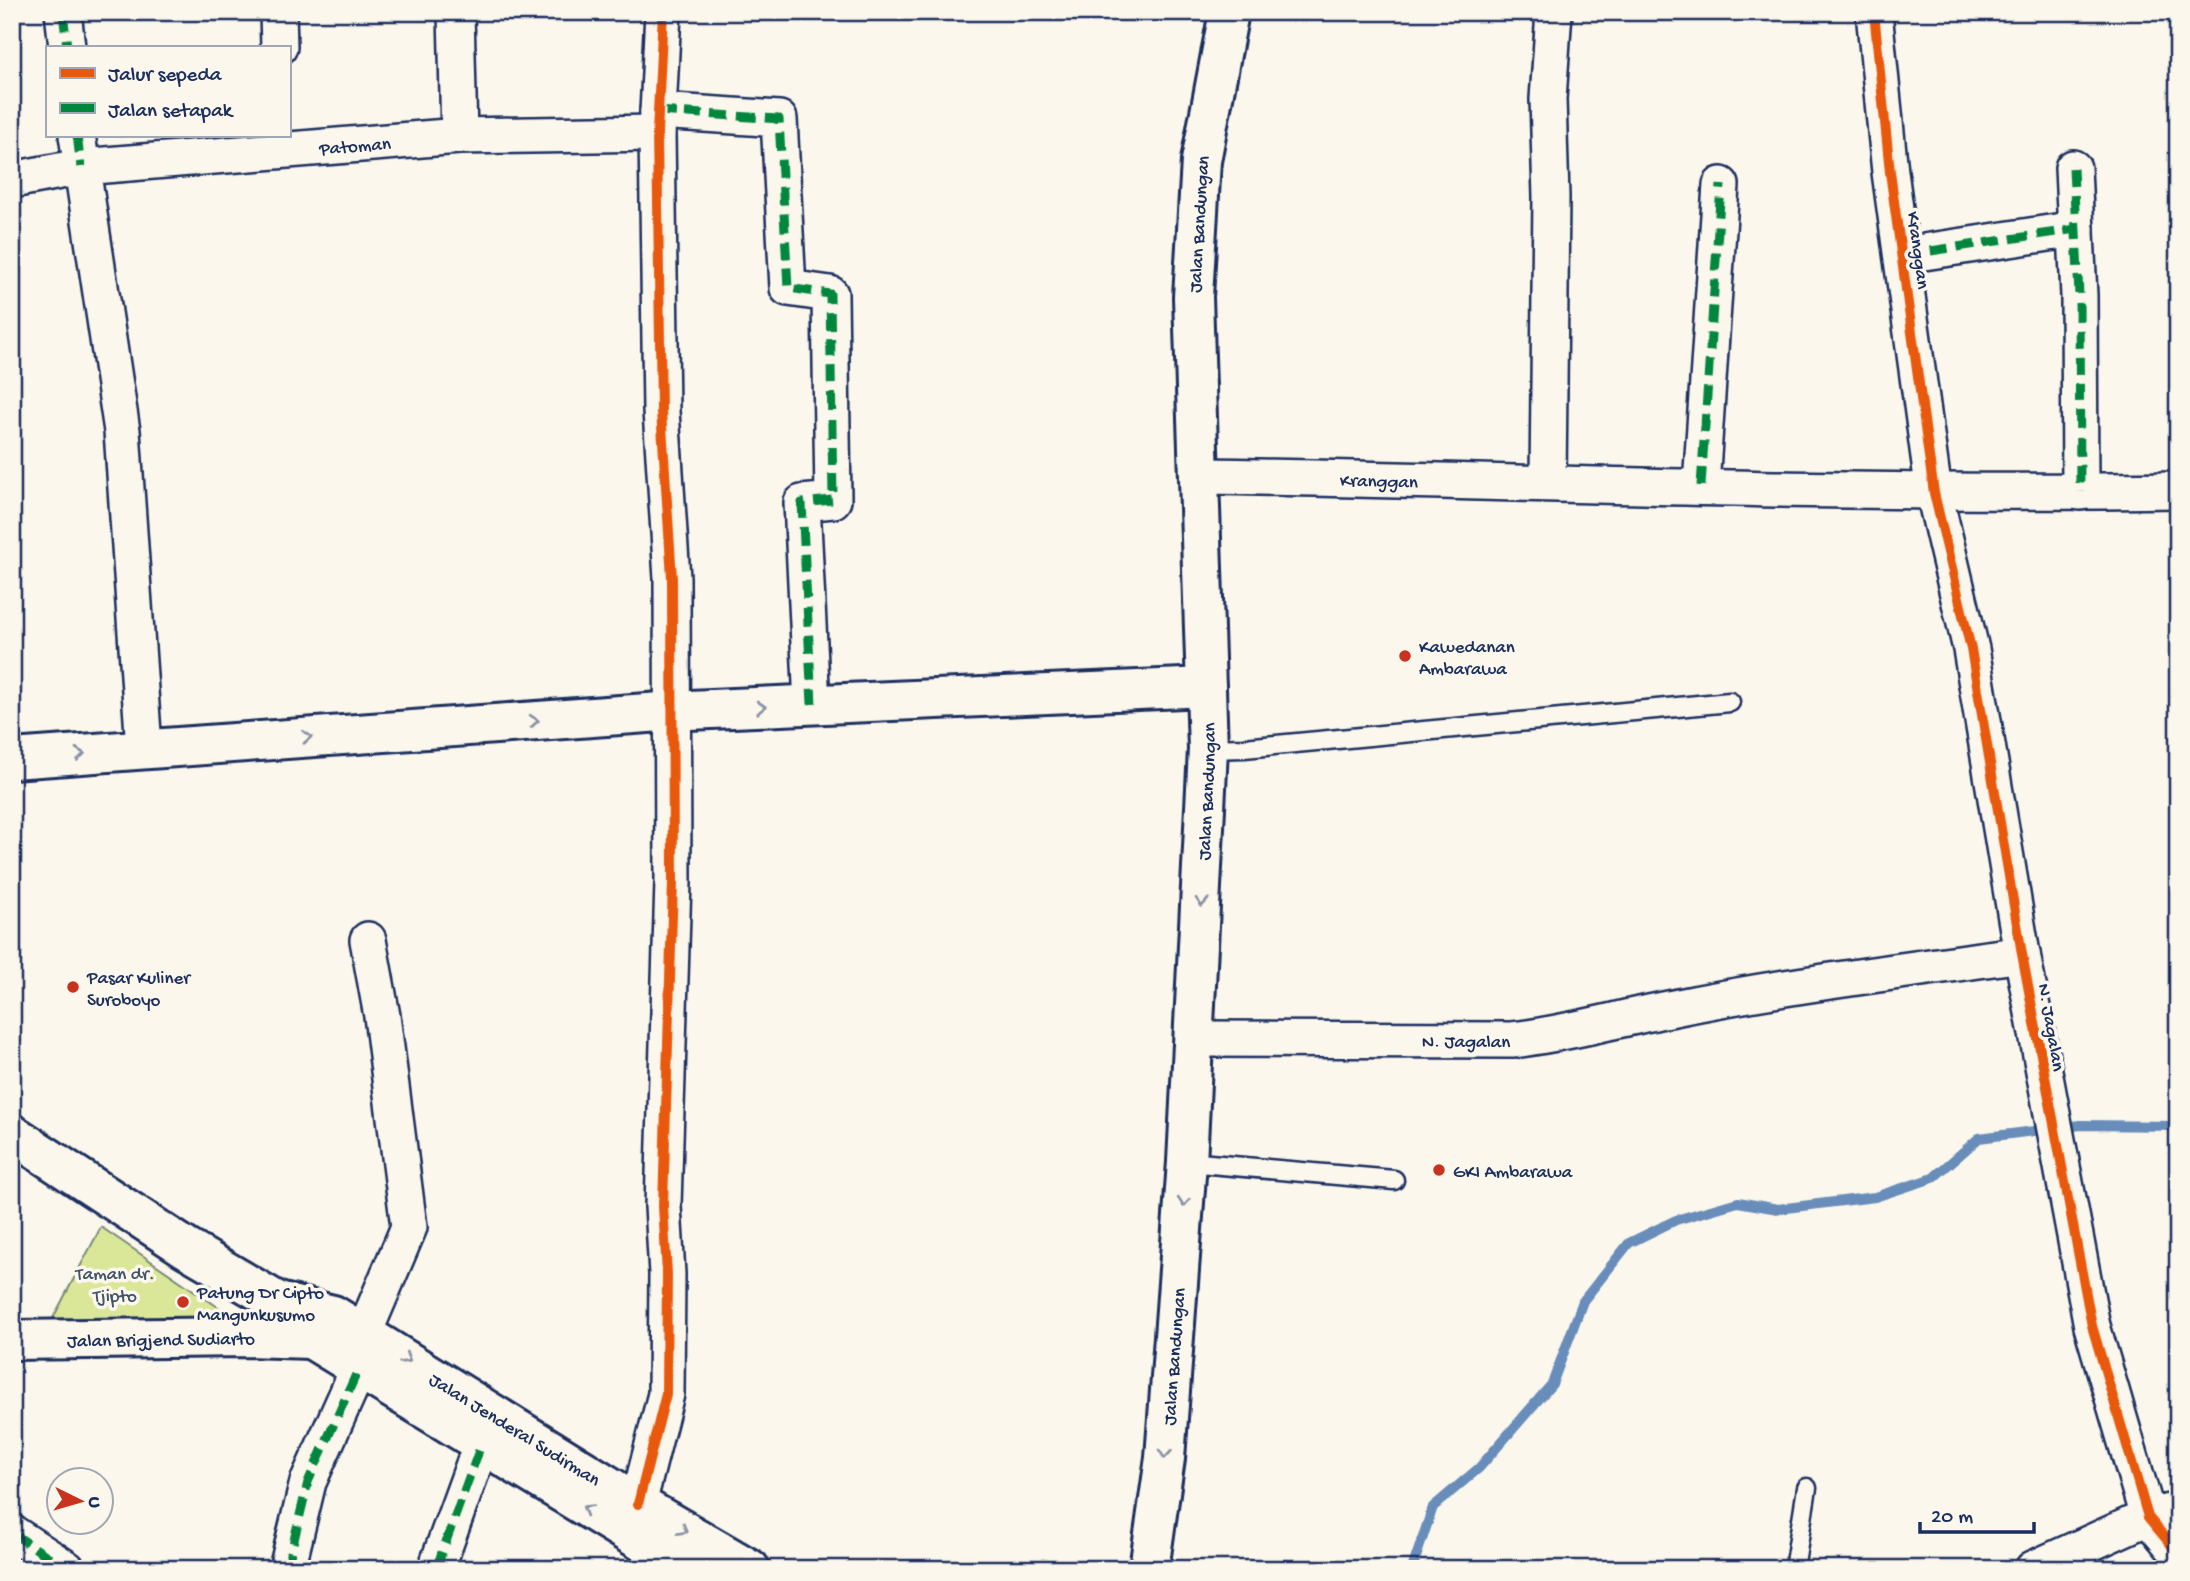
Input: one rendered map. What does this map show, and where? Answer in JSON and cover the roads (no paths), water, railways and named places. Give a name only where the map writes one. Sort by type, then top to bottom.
[{"type":"main road","name":"Jalan Bandungan","points":[[1149,1569],[1165,1458],[1196,1039],[1208,749],[1202,475],[1193,297],[1201,161],[1229,12]]},
{"type":"main road","points":[[12,760],[144,748],[673,711],[1206,687]]},
{"type":"main road","name":"Jalan Jenderal Sudirman","points":[[12,1134],[186,1248],[278,1302],[333,1315],[638,1504],[750,1569]]},
{"type":"main road","name":"Jalan Jenderal Sudirman","points":[[278,1302],[311,1339],[358,1370],[687,1569]]},
{"type":"main road","name":"Jalan Brigjend Sudiarto","points":[[12,1340],[246,1337],[311,1339]]},
{"type":"street","points":[[63,12],[67,46]]},
{"type":"street","points":[[278,12],[279,46]]},
{"type":"street","points":[[456,12],[459,136]]},
{"type":"street","points":[[638,1504],[666,1394],[667,1274],[663,1206],[673,882],[673,711],[672,578],[661,411],[658,122],[663,12]]},
{"type":"street","points":[[1548,481],[1551,197],[1548,99],[1554,12]]},
{"type":"street","name":"Kranggan","points":[[1874,12],[1889,158],[1934,493]]},
{"type":"street","name":"Patoman","points":[[12,180],[79,151],[459,136],[658,122],[779,119],[788,288],[830,294],[833,500],[802,503],[811,704]]},
{"type":"street","points":[[79,151],[122,431],[144,748]]},
{"type":"street","points":[[2073,169],[2080,492]]},
{"type":"street","points":[[1701,486],[1721,185]]},
{"type":"street","points":[[1904,255],[2076,229]]},
{"type":"street","name":"Kranggan","points":[[1202,475],[1548,481],[1934,493],[2178,490]]},
{"type":"street","name":"N. Jagalan","points":[[1934,493],[1971,649],[2022,954],[2092,1326],[2178,1553]]},
{"type":"street","points":[[364,1333],[409,1227],[382,1016],[368,940]]},
{"type":"street","name":"N. Jagalan","points":[[1196,1039],[1512,1040],[1564,1034],[1668,1009],[1783,989],[2022,954]]},
{"type":"street","points":[[287,1569],[307,1482],[358,1370]]},
{"type":"street","points":[[436,1569],[481,1445]]},
{"type":"street","points":[[2033,1569],[2163,1514]]},
{"type":"street","points":[[12,1533],[62,1567]]},
{"type":"lane","points":[[1208,749],[1258,747],[1730,702]]},
{"type":"lane","points":[[1187,1162],[1394,1180]]},
{"type":"lane","points":[[1794,1569],[1807,1488]]},
{"type":"waterway","points":[[1412,1569],[1433,1507],[1479,1468],[1552,1384],[1583,1301],[1629,1243],[1676,1220],[1738,1202],[1778,1209],[1875,1197],[1933,1178],[1979,1138],[2081,1125],[2178,1126]]},
{"type":"place","name":"Kawedanan Ambarawa","points":[[1405,656]]},
{"type":"place","name":"Pasar Kuliner Suroboyo","points":[[73,987]]},
{"type":"place","name":"GKI Ambarawa","points":[[1439,1170]]},
{"type":"place","name":"Patung Dr Cipto Mangunkusumo","points":[[183,1302]]},
{"type":"park label","name":"Taman dr. Tjipto","points":[[115,1283]]}]
